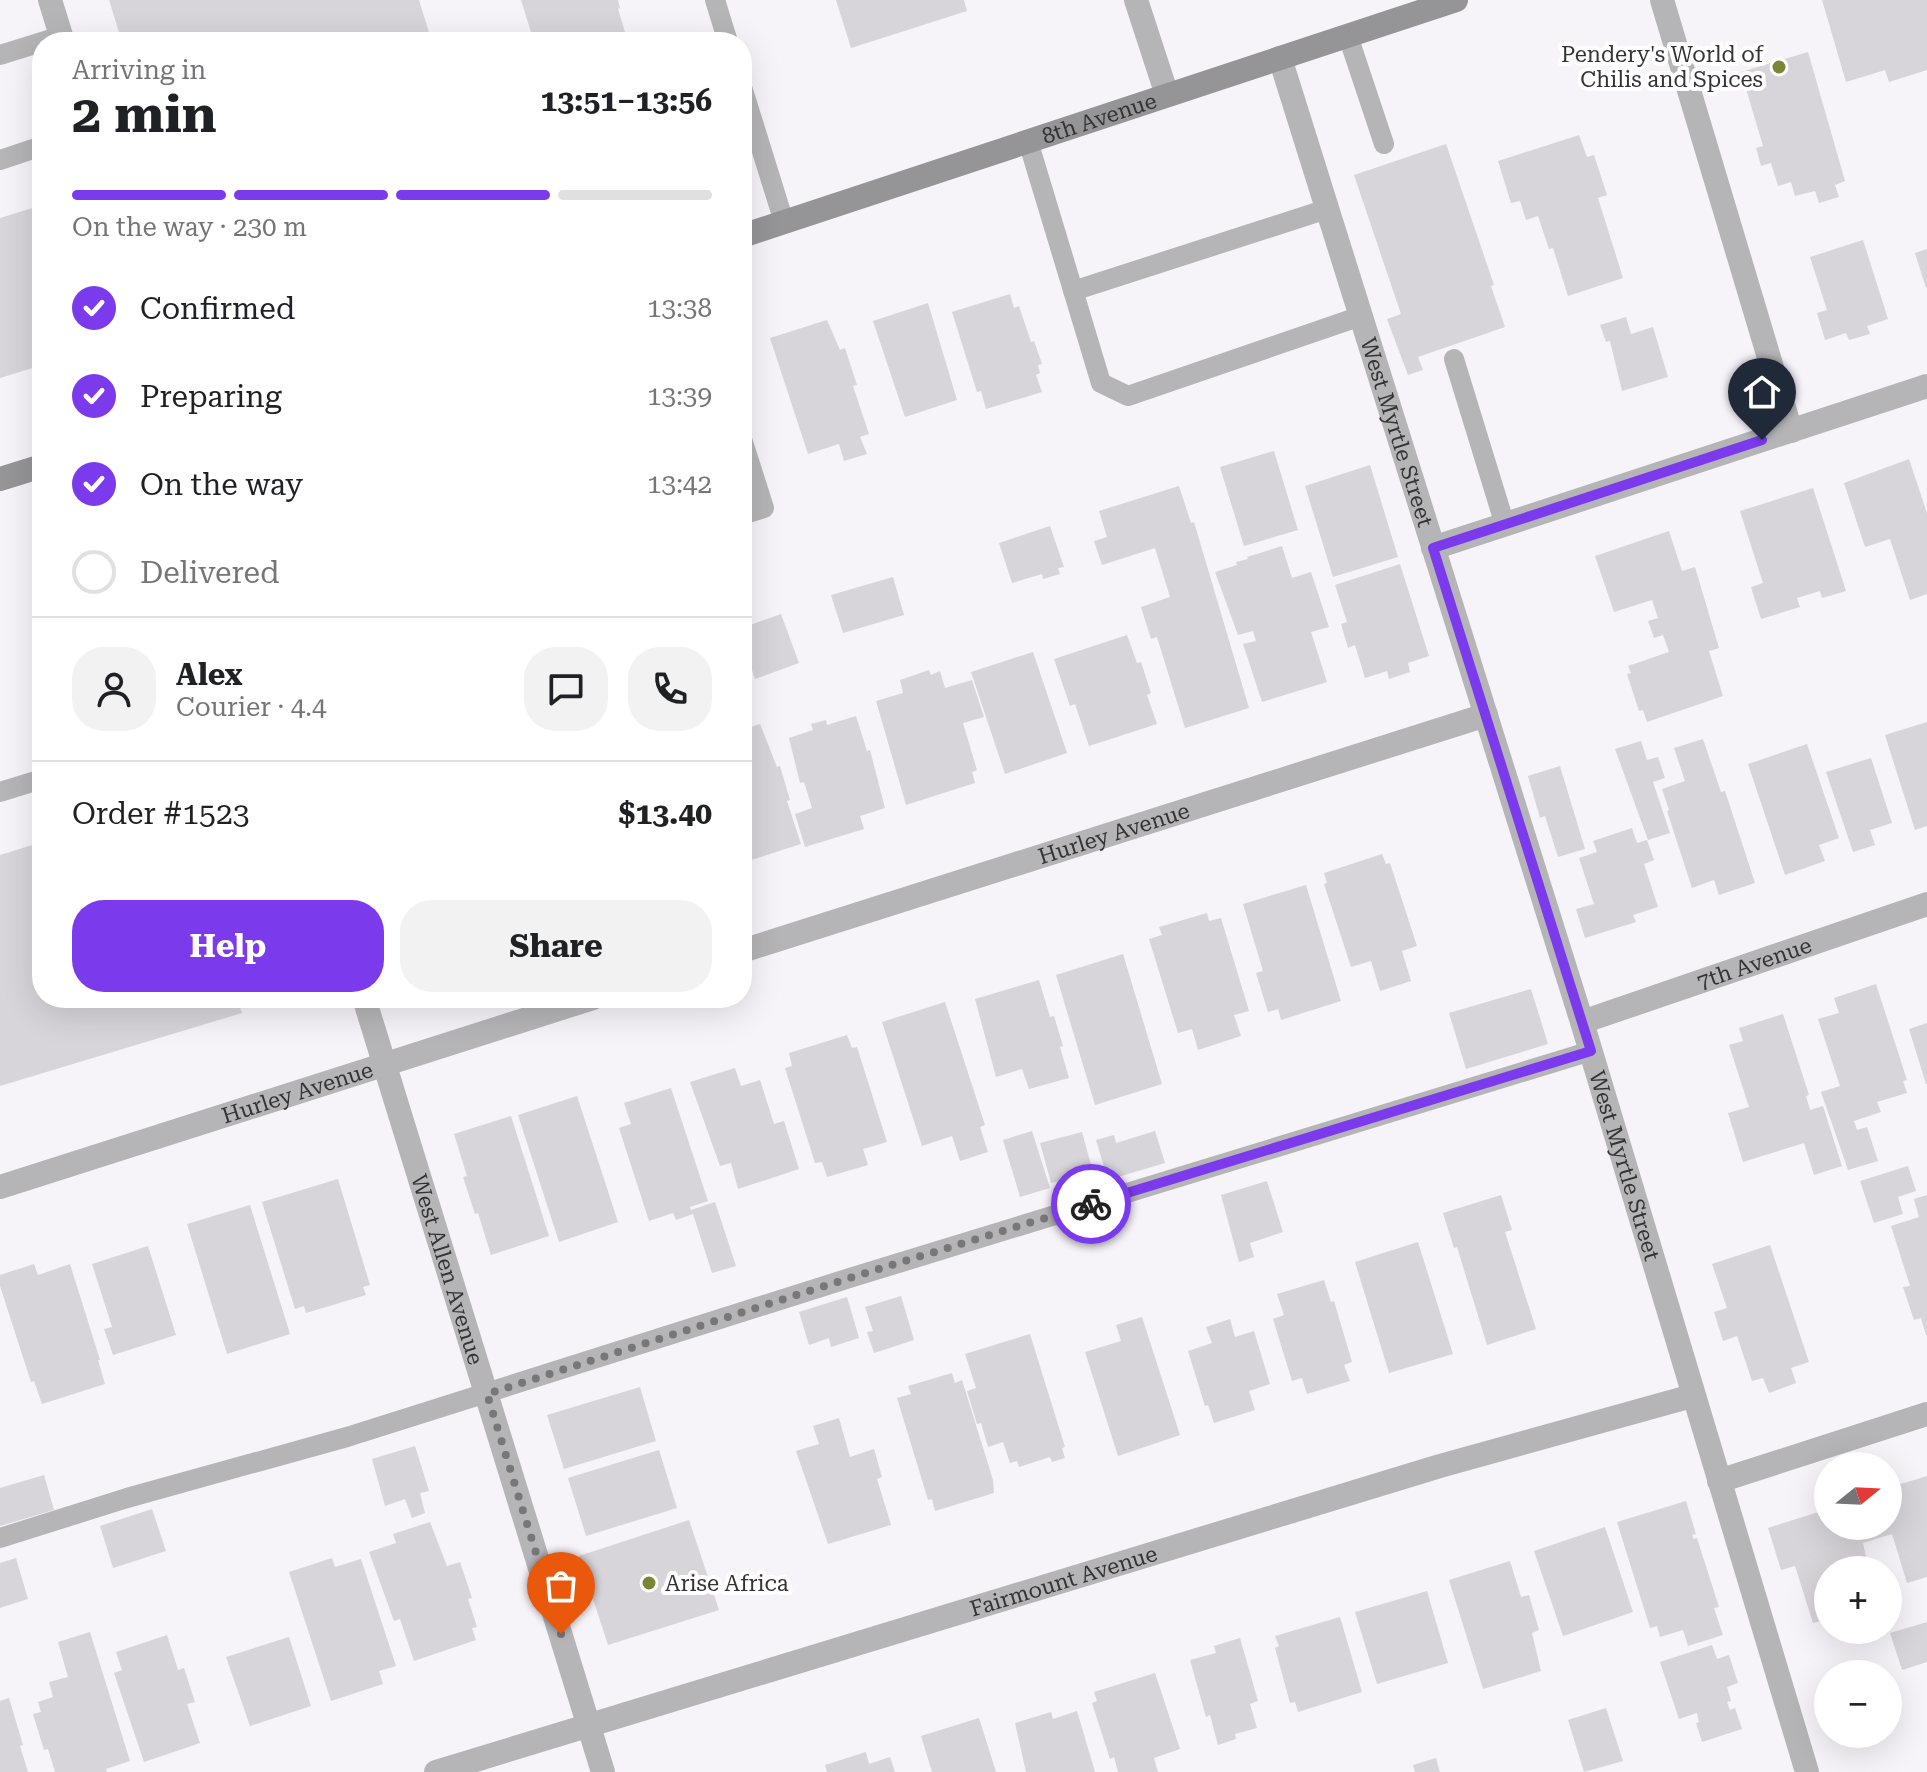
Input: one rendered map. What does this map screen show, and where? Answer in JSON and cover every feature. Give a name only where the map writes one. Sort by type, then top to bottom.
[{"type":"main road","name":"8th Avenue","points":[[752,233],[1456,0]]},
{"type":"main road","points":[[0,479],[32,469]]},
{"type":"street","points":[[50,0],[60,32]]},
{"type":"street","points":[[1136,0],[1167,95]]},
{"type":"street","points":[[1662,0],[1791,431]]},
{"type":"street","name":"West Myrtle Street","points":[[1280,58],[1591,1051],[1807,1772]]},
{"type":"street","points":[[1433,548],[1927,386]]},
{"type":"street","name":"Hurley Avenue","points":[[752,948],[1486,715]]},
{"type":"street","name":"7th Avenue","points":[[1582,1022],[1927,904]]},
{"type":"street","name":"West Allen Avenue","points":[[367,1008],[603,1772]]},
{"type":"street","name":"Hurley Avenue","points":[[0,1187],[561,1008]]},
{"type":"street","name":"Fairmount Avenue","points":[[436,1772],[1440,1466],[1692,1396]]},
{"type":"street","points":[[1719,1481],[1927,1414]]},
{"type":"lane","points":[[715,0],[725,32]]},
{"type":"lane","points":[[1348,36],[1384,144]]},
{"type":"lane","points":[[0,55],[32,47]]},
{"type":"lane","points":[[752,119],[784,222]]},
{"type":"lane","points":[[1028,141],[1101,383],[1128,396],[1361,316]]},
{"type":"lane","points":[[0,160],[32,149]]},
{"type":"lane","points":[[1073,291],[1327,209]]},
{"type":"lane","points":[[1454,359],[1505,525]]},
{"type":"lane","points":[[752,470],[764,508],[752,512]]},
{"type":"lane","points":[[0,792],[32,782]]},
{"type":"lane","points":[[0,1538],[127,1498],[347,1437],[856,1276],[1591,1051]]},
{"type":"building","points":[[109,0],[419,0],[429,32],[119,32]]},
{"type":"building","points":[[521,0],[618,0],[625,32],[531,32]]},
{"type":"building","points":[[836,0],[964,0],[967,11],[851,48]]},
{"type":"building","points":[[1822,0],[1927,0],[1927,70],[1889,82],[1885,70],[1846,82]]},
{"type":"building","points":[[1808,52],[1845,181],[1835,185],[1839,197],[1819,203],[1815,191],[1795,196],[1791,182],[1778,186],[1771,163],[1761,166],[1756,148],[1763,146],[1741,72]]},
{"type":"building","points":[[1579,135],[1587,157],[1594,155],[1607,195],[1598,198],[1623,278],[1568,296],[1553,248],[1549,249],[1538,216],[1526,220],[1520,201],[1511,203],[1498,161]]},
{"type":"building","points":[[1446,144],[1494,285],[1491,286],[1505,327],[1418,357],[1423,370],[1408,375],[1387,319],[1401,314],[1354,175]]},
{"type":"building","points":[[32,208],[32,368],[0,378],[0,218]]},
{"type":"building","points":[[1863,240],[1888,319],[1867,326],[1870,334],[1849,340],[1846,333],[1825,340],[1817,313],[1827,310],[1810,257]]},
{"type":"building","points":[[1927,249],[1927,287],[1926,288],[1915,253]]},
{"type":"building","points":[[1010,294],[1014,308],[1019,306],[1042,364],[1038,365],[1040,373],[1036,375],[1042,392],[986,409],[981,391],[977,392],[952,312]]},
{"type":"building","points":[[928,303],[957,400],[905,417],[873,321]]},
{"type":"building","points":[[1626,317],[1631,334],[1653,327],[1668,377],[1622,391],[1610,341],[1606,342],[1600,325]]},
{"type":"building","points":[[827,320],[840,350],[845,348],[857,385],[853,386],[869,434],[860,437],[867,454],[844,461],[839,444],[808,454],[770,338]]},
{"type":"building","points":[[1274,451],[1298,530],[1244,546],[1220,467]]},
{"type":"building","points":[[1909,459],[1927,513],[1927,594],[1910,600],[1890,539],[1865,547],[1844,483]]},
{"type":"building","points":[[1370,465],[1398,557],[1333,577],[1305,486]]},
{"type":"building","points":[[1179,486],[1191,523],[1194,522],[1249,708],[1185,728],[1157,637],[1151,639],[1141,607],[1170,597],[1155,548],[1102,565],[1094,541],[1107,537],[1099,511]]},
{"type":"building","points":[[1813,488],[1846,591],[1822,598],[1820,591],[1797,598],[1800,607],[1761,619],[1751,587],[1763,583],[1740,511]]},
{"type":"building","points":[[1050,526],[1064,567],[1058,568],[1060,574],[1043,579],[1042,574],[1012,583],[999,543]]},
{"type":"building","points":[[1669,531],[1682,571],[1695,567],[1719,648],[1709,651],[1723,696],[1647,722],[1643,710],[1639,711],[1627,674],[1631,673],[1628,666],[1669,652],[1663,635],[1654,638],[1648,621],[1658,618],[1652,600],[1614,612],[1595,556]]},
{"type":"building","points":[[1282,546],[1292,578],[1311,572],[1329,627],[1311,632],[1327,682],[1262,702],[1243,644],[1256,641],[1253,631],[1238,635],[1215,572],[1237,565],[1236,562],[1247,557]]},
{"type":"building","points":[[1400,564],[1429,656],[1408,663],[1410,672],[1389,679],[1387,671],[1365,678],[1355,645],[1348,648],[1341,624],[1347,622],[1335,585]]},
{"type":"building","points":[[893,577],[904,615],[843,633],[831,595]]},
{"type":"building","points":[[781,614],[799,663],[755,679],[752,670],[752,624]]},
{"type":"building","points":[[1127,635],[1137,663],[1141,662],[1151,693],[1147,695],[1157,724],[1089,746],[1075,704],[1070,706],[1054,659]]},
{"type":"building","points":[[1033,652],[1067,753],[1005,774],[971,672]]},
{"type":"building","points":[[929,670],[931,675],[940,671],[945,688],[972,680],[984,717],[963,723],[977,770],[972,772],[975,783],[906,805],[876,701],[903,693],[900,680]]},
{"type":"building","points":[[856,716],[867,751],[870,750],[885,808],[860,816],[864,829],[805,847],[795,814],[812,808],[804,782],[800,783],[789,738],[813,730],[811,724],[826,720],[827,725]]},
{"type":"building","points":[[1927,722],[1927,826],[1915,830],[1885,735]]},
{"type":"building","points":[[760,724],[777,767],[780,766],[801,844],[752,860],[752,727]]},
{"type":"building","points":[[1703,739],[1721,792],[1725,791],[1755,883],[1719,895],[1714,880],[1692,888],[1662,789],[1685,781],[1674,748]]},
{"type":"building","points":[[1641,741],[1647,760],[1658,757],[1665,778],[1653,782],[1670,833],[1648,840],[1615,749]]},
{"type":"building","points":[[1807,744],[1839,838],[1819,845],[1825,861],[1785,875],[1748,764]]},
{"type":"building","points":[[1871,758],[1892,823],[1870,830],[1875,845],[1853,852],[1826,772]]},
{"type":"building","points":[[1560,766],[1585,849],[1558,857],[1545,816],[1540,818],[1528,776]]},
{"type":"building","points":[[1632,828],[1637,843],[1647,840],[1654,860],[1644,864],[1658,907],[1633,915],[1636,922],[1585,938],[1576,909],[1594,904],[1579,858],[1597,852],[1593,841]]},
{"type":"building","points":[[32,845],[32,1008],[240,1008],[242,1013],[0,1086],[0,855]]},
{"type":"building","points":[[1382,854],[1386,864],[1390,863],[1417,946],[1402,951],[1411,981],[1380,991],[1371,961],[1351,967],[1324,884],[1327,883],[1324,873]]},
{"type":"building","points":[[1306,885],[1341,1001],[1281,1020],[1278,1009],[1268,1012],[1256,973],[1263,971],[1243,904]]},
{"type":"building","points":[[1207,913],[1209,921],[1221,918],[1249,1011],[1234,1015],[1241,1036],[1198,1050],[1192,1029],[1178,1033],[1149,939],[1162,935],[1159,927]]},
{"type":"building","points":[[1123,954],[1162,1084],[1095,1105],[1056,975]]},
{"type":"building","points":[[1039,980],[1050,1017],[1054,1016],[1069,1078],[1029,1089],[1022,1069],[996,1077],[975,999]]},
{"type":"building","points":[[1876,984],[1907,1080],[1903,1081],[1907,1093],[1877,1102],[1881,1112],[1854,1121],[1857,1130],[1867,1127],[1878,1161],[1848,1170],[1821,1092],[1840,1086],[1818,1019],[1839,1013],[1834,998]]},
{"type":"building","points":[[1531,989],[1548,1044],[1466,1069],[1449,1013]]},
{"type":"building","points":[[945,1002],[985,1125],[980,1127],[988,1152],[960,1161],[952,1136],[922,1146],[882,1022]]},
{"type":"building","points":[[1783,1014],[1809,1095],[1806,1096],[1810,1110],[1823,1106],[1842,1166],[1814,1175],[1804,1143],[1743,1162],[1728,1113],[1749,1107],[1729,1045],[1743,1041],[1739,1028]]},
{"type":"building","points":[[1927,1023],[1927,1084],[1926,1084],[1909,1029]]},
{"type":"building","points":[[847,1035],[852,1048],[857,1047],[887,1142],[863,1149],[868,1165],[827,1177],[822,1162],[815,1163],[785,1068],[792,1066],[789,1053]]},
{"type":"building","points":[[735,1068],[741,1086],[760,1080],[774,1124],[784,1121],[799,1169],[738,1189],[731,1163],[720,1166],[690,1082]]},
{"type":"building","points":[[671,1088],[708,1201],[690,1207],[691,1210],[715,1202],[736,1266],[712,1273],[693,1214],[676,1220],[673,1213],[649,1221],[619,1128],[631,1124],[624,1103]]},
{"type":"building","points":[[577,1096],[618,1222],[559,1242],[518,1115]]},
{"type":"building","points":[[511,1116],[549,1236],[491,1255],[463,1177],[467,1176],[454,1134]]},
{"type":"building","points":[[1032,1131],[1050,1188],[1020,1197],[1003,1140]]},
{"type":"building","points":[[1155,1131],[1165,1163],[1108,1180],[1096,1140],[1114,1135],[1116,1143]]},
{"type":"building","points":[[1082,1132],[1093,1172],[1051,1183],[1040,1143]]},
{"type":"building","points":[[1908,1166],[1916,1191],[1898,1197],[1903,1214],[1874,1223],[1860,1181]]},
{"type":"building","points":[[338,1179],[370,1285],[363,1287],[366,1295],[306,1313],[304,1306],[295,1309],[262,1202]]},
{"type":"building","points":[[1267,1181],[1283,1232],[1250,1243],[1254,1257],[1239,1262],[1221,1195]]},
{"type":"building","points":[[1501,1195],[1512,1230],[1505,1232],[1536,1329],[1487,1345],[1457,1247],[1454,1248],[1443,1213]]},
{"type":"building","points":[[1927,1195],[1926,1335],[1921,1318],[1914,1320],[1903,1287],[1910,1286],[1891,1226],[1919,1217],[1914,1199]]},
{"type":"building","points":[[250,1205],[290,1334],[227,1354],[187,1224]]},
{"type":"building","points":[[1418,1242],[1453,1354],[1389,1373],[1355,1262]]},
{"type":"building","points":[[1770,1245],[1809,1362],[1791,1368],[1796,1383],[1769,1393],[1763,1378],[1752,1381],[1737,1336],[1723,1341],[1714,1312],[1727,1308],[1712,1264]]},
{"type":"building","points":[[148,1246],[176,1335],[113,1355],[104,1329],[112,1327],[92,1264]]},
{"type":"building","points":[[34,1264],[38,1275],[70,1264],[105,1384],[42,1404],[34,1381],[31,1382],[0,1286],[0,1275]]},
{"type":"building","points":[[1324,1280],[1331,1302],[1334,1301],[1352,1362],[1344,1365],[1350,1381],[1307,1394],[1302,1378],[1292,1381],[1273,1319],[1284,1315],[1277,1294]]},
{"type":"building","points":[[901,1296],[914,1340],[874,1353],[867,1332],[873,1331],[865,1307]]},
{"type":"building","points":[[847,1297],[859,1338],[831,1347],[829,1338],[809,1345],[799,1312]]},
{"type":"building","points":[[1142,1317],[1180,1435],[1118,1456],[1085,1352],[1121,1341],[1116,1325]]},
{"type":"building","points":[[1230,1319],[1235,1337],[1254,1331],[1270,1384],[1249,1391],[1255,1410],[1214,1423],[1208,1405],[1205,1406],[1188,1351],[1212,1343],[1206,1327]]},
{"type":"building","points":[[1030,1334],[1065,1447],[1062,1448],[1065,1458],[1052,1462],[1050,1457],[1019,1467],[1017,1461],[1010,1463],[1003,1442],[988,1447],[981,1423],[977,1424],[967,1391],[976,1388],[965,1354]]},
{"type":"building","points":[[952,1373],[955,1383],[962,1380],[993,1480],[994,1493],[935,1511],[932,1499],[928,1500],[897,1398],[911,1394],[908,1386]]},
{"type":"building","points":[[640,1387],[656,1441],[564,1469],[547,1415]]},
{"type":"building","points":[[839,1418],[850,1457],[874,1449],[882,1477],[877,1479],[891,1525],[828,1544],[796,1451],[819,1444],[813,1426]]},
{"type":"building","points":[[415,1446],[429,1491],[420,1493],[425,1513],[412,1518],[405,1499],[385,1506],[372,1459]]},
{"type":"building","points":[[659,1450],[677,1508],[586,1536],[568,1478]]},
{"type":"building","points":[[44,1475],[54,1510],[0,1526],[0,1488]]},
{"type":"building","points":[[1927,1476],[1927,1577],[1907,1583],[1902,1556],[1899,1556],[1894,1540],[1902,1540],[1902,1484]]},
{"type":"building","points":[[1686,1501],[1696,1534],[1692,1535],[1694,1539],[1697,1538],[1719,1607],[1714,1608],[1723,1635],[1688,1646],[1683,1630],[1660,1637],[1657,1626],[1650,1628],[1617,1522]]},
{"type":"building","points":[[152,1509],[166,1551],[113,1568],[100,1526]]},
{"type":"building","points":[[1814,1513],[1814,1540],[1873,1540],[1863,1543],[1866,1556],[1814,1556],[1813,1623],[1795,1566],[1781,1570],[1768,1528]]},
{"type":"building","name":"Arise Africa","points":[[689,1520],[719,1610],[608,1645],[579,1556]]},
{"type":"building","points":[[430,1522],[447,1566],[460,1562],[472,1598],[468,1599],[477,1627],[472,1628],[476,1640],[414,1661],[400,1619],[394,1621],[369,1552],[396,1543],[393,1534]]},
{"type":"building","points":[[1605,1527],[1633,1612],[1563,1636],[1534,1551]]},
{"type":"building","points":[[16,1558],[28,1599],[0,1608],[0,1563]]},
{"type":"building","points":[[332,1558],[335,1567],[361,1559],[396,1666],[379,1671],[383,1684],[331,1701],[289,1572]]},
{"type":"building","points":[[1510,1561],[1521,1597],[1529,1595],[1539,1630],[1532,1633],[1541,1671],[1483,1689],[1449,1580]]},
{"type":"building","points":[[1427,1591],[1448,1663],[1377,1684],[1355,1612]]},
{"type":"building","points":[[1340,1617],[1362,1692],[1298,1712],[1295,1702],[1290,1703],[1275,1648],[1279,1646],[1275,1636]]},
{"type":"building","points":[[1927,1622],[1927,1662],[1902,1670],[1902,1660],[1899,1660],[1894,1644],[1902,1644],[1902,1629]]},
{"type":"building","points":[[90,1632],[130,1761],[106,1769],[107,1772],[55,1772],[48,1749],[44,1750],[33,1714],[41,1712],[38,1702],[53,1697],[49,1682],[68,1677],[58,1642]]},
{"type":"building","points":[[167,1635],[178,1670],[184,1668],[195,1702],[187,1704],[200,1743],[144,1762],[114,1673],[122,1670],[116,1652]]},
{"type":"building","points":[[289,1637],[311,1706],[250,1726],[226,1657]]},
{"type":"building","points":[[1240,1638],[1258,1701],[1250,1704],[1257,1728],[1235,1734],[1236,1739],[1218,1745],[1210,1715],[1206,1717],[1190,1660],[1216,1653],[1214,1646]]},
{"type":"building","points":[[1712,1645],[1717,1659],[1729,1655],[1738,1683],[1727,1687],[1731,1701],[1727,1702],[1730,1710],[1735,1708],[1742,1729],[1702,1742],[1696,1723],[1699,1722],[1697,1713],[1679,1719],[1660,1662]]},
{"type":"building","points":[[1155,1673],[1180,1749],[1154,1758],[1158,1772],[1118,1772],[1114,1757],[1110,1759],[1092,1703],[1097,1701],[1094,1692]]},
{"type":"building","points":[[9,1698],[28,1772],[0,1772],[0,1701]]},
{"type":"building","points":[[1606,1708],[1623,1761],[1584,1772],[1568,1720]]},
{"type":"building","points":[[1077,1711],[1095,1772],[1026,1772],[1015,1723],[1051,1712],[1053,1719]]},
{"type":"building","points":[[979,1718],[996,1772],[932,1772],[921,1736]]},
{"type":"building","points":[[866,1752],[869,1764],[890,1757],[895,1772],[827,1772],[825,1765]]},
{"type":"building","points":[[1436,1758],[1440,1772],[1415,1772],[1413,1765]]},
{"type":"way so far","points":[[561,1634],[487,1394],[1091,1204]]},
{"type":"place","name":"Pendery's World of Chilis and Spices","points":[[1779,67]]},
{"type":"place","name":"Arise Africa","points":[[649,1583]]},
{"type":"route","points":[[1091,1204],[1591,1051],[1433,548],[1762,440]]}]
